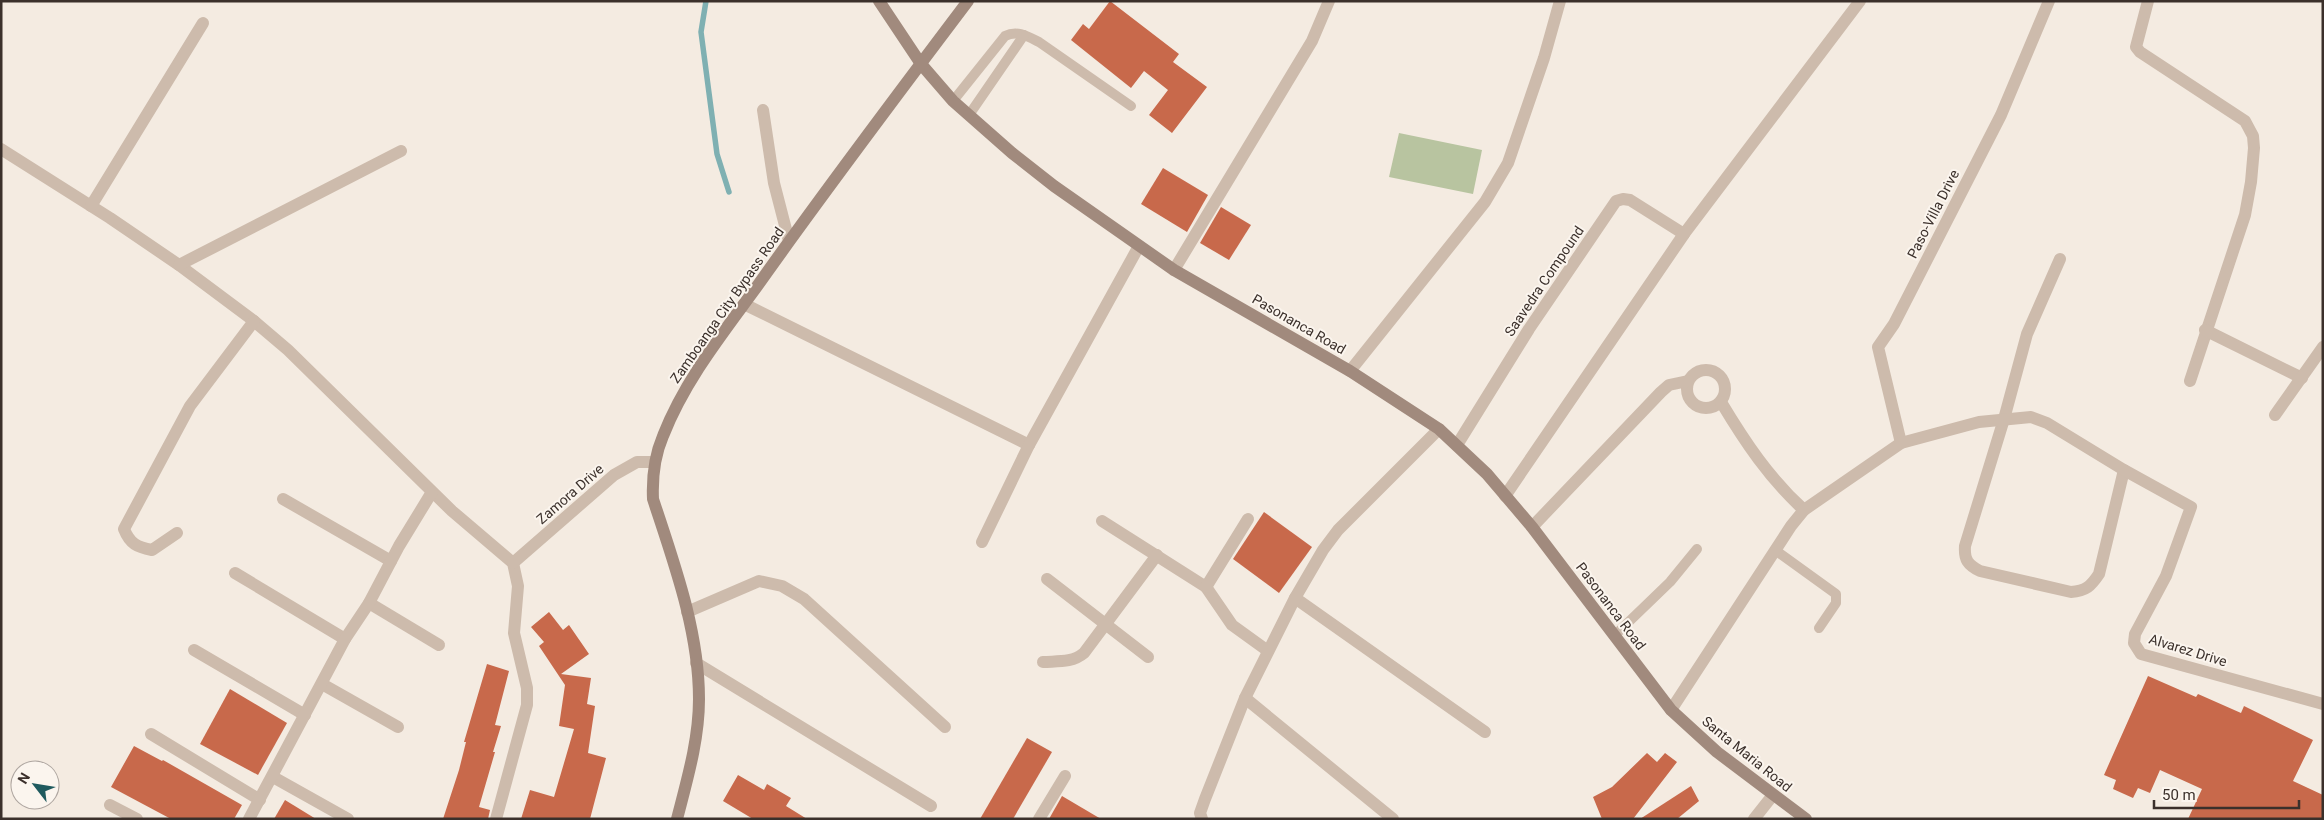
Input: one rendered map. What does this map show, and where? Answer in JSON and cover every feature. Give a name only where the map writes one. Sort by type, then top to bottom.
[{"type":"street","name":"Pasonanca Road","points":[[879,1],[920,64],[953,101],[1054,186],[1174,270],[1350,371],[1439,429],[1457,445],[1506,496],[1532,527],[1671,710]]},
{"type":"street","name":"Zamboanga City Bypass Road","points":[[677,819],[696,735],[699,699],[696,663],[687,612],[654,499],[652,479],[654,462],[662,436],[676,406],[697,370],[789,241],[968,1]]},
{"type":"street","points":[[1174,270],[1312,41],[1329,1]]},
{"type":"street","points":[[1350,371],[1484,202],[1508,163],[1544,58],[1560,1]]},
{"type":"street","points":[[1506,496],[1684,234],[1860,1]]},
{"type":"street","name":"Paso-Villa Drive","points":[[1901,443],[1878,347],[1894,324],[2001,115],[2049,1]]},
{"type":"street","points":[[2148,1],[2136,47],[2140,52],[2245,121],[2254,136],[2251,182],[2245,215],[2190,381]]},
{"type":"street","points":[[91,206],[203,23]]},
{"type":"street","points":[[763,110],[774,183],[789,241]]},
{"type":"street","points":[[1,149],[179,265],[254,321],[288,350],[432,492],[513,563],[518,586],[514,633],[527,688],[527,705],[496,819]]},
{"type":"street","points":[[179,265],[401,151]]},
{"type":"street","name":"Saavedra Compound","points":[[1457,445],[1529,329],[1616,201],[1630,200],[1684,234]]},
{"type":"street","points":[[982,542],[1029,445],[1139,246]]},
{"type":"street","points":[[1671,710],[1775,550],[1804,510],[1901,443],[1979,422],[2004,419],[2031,416],[2047,423],[2124,470],[2099,574],[2092,585],[2083,592],[2071,592],[1980,571],[1970,565],[1964,556],[1965,546],[2004,419],[2027,334],[2060,259]]},
{"type":"street","points":[[744,304],[1029,445]]},
{"type":"street","points":[[177,533],[152,550],[136,547],[128,538],[124,529],[190,406],[254,321]]},
{"type":"street","points":[[2206,330],[2302,378]]},
{"type":"street","points":[[2275,415],[2323,348]]},
{"type":"street","points":[[1532,527],[1669,385],[1688,380],[1693,375],[1706,370],[1720,376],[1726,389],[1720,402],[1706,409],[1692,403],[1686,388],[1688,380]]},
{"type":"street","points":[[1720,402],[1771,478],[1804,510]]},
{"type":"street","points":[[1202,819],[1200,813],[1245,698],[1295,598],[1323,550],[1338,530],[1439,429]]},
{"type":"street","name":"Zamora Drive","points":[[513,563],[614,475],[637,462],[654,462]]},
{"type":"street","name":"Alvarez Drive","points":[[2124,470],[2190,507],[2166,576],[2135,634],[2135,647],[2141,654],[2323,704]]},
{"type":"street","points":[[249,819],[345,639],[369,602],[432,492]]},
{"type":"street","points":[[283,499],[391,561]]},
{"type":"street","points":[[1206,588],[1248,519]]},
{"type":"street","points":[[1102,522],[1157,555],[1206,588],[1232,625],[1268,651]]},
{"type":"street","points":[[1043,662],[1069,661],[1078,658],[1106,624],[1157,555]]},
{"type":"street","points":[[235,573],[345,639]]},
{"type":"street","points":[[1047,579],[1148,656]]},
{"type":"street","points":[[687,612],[759,581],[782,586],[804,598],[945,728]]},
{"type":"street","points":[[1295,598],[1485,732]]},
{"type":"street","points":[[369,602],[439,645]]},
{"type":"street","points":[[194,650],[305,714]]},
{"type":"street","points":[[696,663],[931,806]]},
{"type":"street","points":[[322,684],[398,727]]},
{"type":"street","points":[[1245,698],[1393,819]]},
{"type":"street","name":"Santa Maria Road","points":[[1671,710],[1716,752],[1806,819]]},
{"type":"street","points":[[151,734],[260,800]]},
{"type":"street","points":[[1039,819],[1065,776]]},
{"type":"street","points":[[273,777],[348,819]]},
{"type":"street","points":[[1754,819],[1773,795]]},
{"type":"street","points":[[110,805],[137,819]]},
{"type":"lane","points":[[953,101],[1005,36],[1012,33],[1024,35],[1038,42],[1130,106]]},
{"type":"lane","points":[[969,115],[1024,35]]},
{"type":"lane","points":[[1614,636],[1670,582],[1697,549]]},
{"type":"lane","points":[[1775,550],[1836,594],[1836,603],[1819,628]]},
{"type":"green space","points":[[1399,133],[1482,150],[1473,194],[1389,177]]},
{"type":"building","points":[[1110,1],[1179,54],[1173,62],[1207,87],[1172,133],[1149,115],[1168,90],[1144,71],[1131,88],[1071,40],[1083,24],[1089,29]]},
{"type":"building","points":[[1163,168],[1208,195],[1187,232],[1141,204]]},
{"type":"building","points":[[1221,207],[1251,225],[1229,260],[1200,243]]},
{"type":"building","points":[[1264,512],[1312,547],[1279,593],[1233,559]]},
{"type":"building","points":[[549,612],[563,630],[569,625],[589,654],[561,674],[591,678],[587,704],[595,706],[588,753],[606,758],[590,819],[521,819],[530,790],[554,797],[574,729],[559,726],[565,685],[539,646],[544,642],[531,627]]},
{"type":"building","points":[[487,664],[509,671],[495,725],[501,726],[479,807],[490,810],[488,819],[443,819],[459,770],[466,742],[464,742]]},
{"type":"building","points":[[2148,676],[2196,697],[2198,694],[2241,713],[2244,706],[2313,740],[2293,781],[2323,795],[2323,819],[2188,819],[2202,789],[2160,770],[2150,793],[2138,788],[2133,798],[2113,789],[2116,780],[2104,775]]},
{"type":"building","points":[[230,689],[287,723],[258,775],[200,744]]},
{"type":"building","points":[[1027,738],[1052,752],[1013,819],[980,819]]},
{"type":"building","points":[[134,746],[163,760],[242,805],[234,819],[171,819],[111,787]]},
{"type":"building","points":[[1647,753],[1657,762],[1665,753],[1677,762],[1633,819],[1602,819],[1593,797],[1612,787]]},
{"type":"building","points":[[738,775],[764,790],[767,784],[791,798],[786,806],[807,819],[753,819],[723,801]]},
{"type":"building","points":[[1691,786],[1699,801],[1677,819],[1640,819]]},
{"type":"building","points":[[1062,796],[1101,819],[1049,819]]},
{"type":"building","points":[[285,800],[316,819],[274,819]]},
{"type":"waterway","points":[[706,1],[701,32],[717,154],[729,192]]}]
